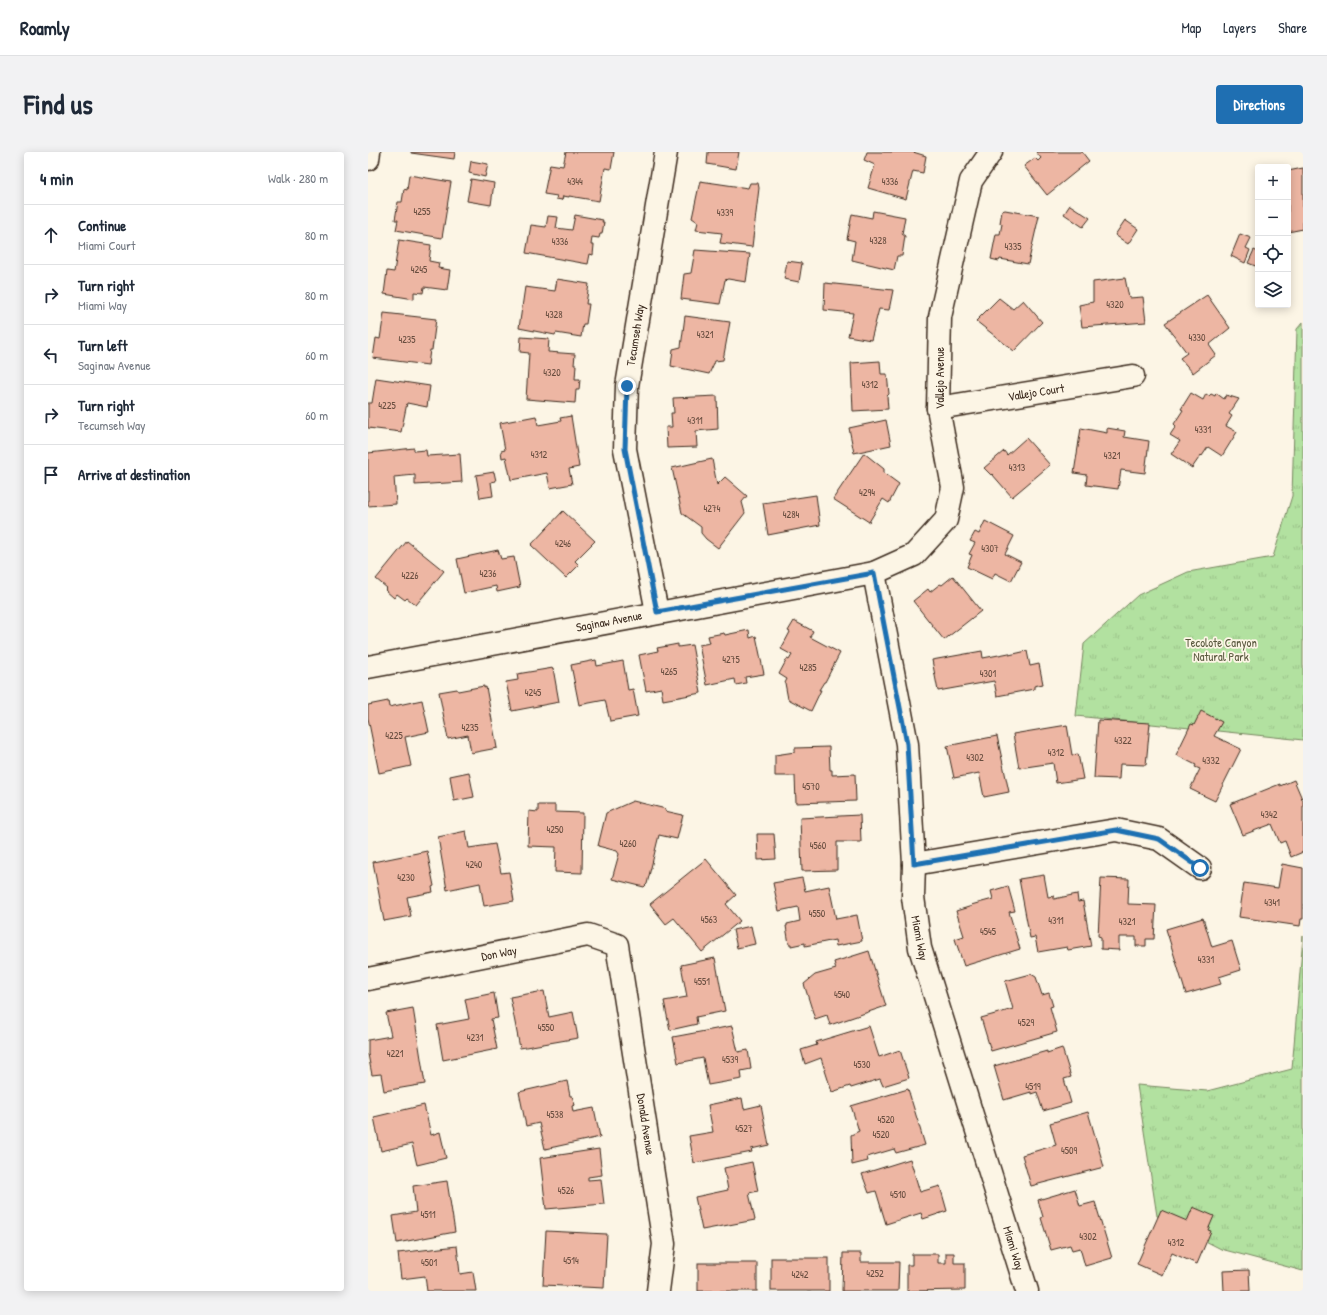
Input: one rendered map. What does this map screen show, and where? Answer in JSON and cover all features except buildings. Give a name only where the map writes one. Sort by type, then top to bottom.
[{"type":"street","points":[[368,159],[369,152]]},
{"type":"street","name":"Tecumseh Way","points":[[657,612],[625,449],[627,386],[666,152]]},
{"type":"street","name":"Vallejo Avenue","points":[[874,573],[914,555],[946,520],[953,487],[938,408],[940,317],[971,181],[991,152]]},
{"type":"street","name":"Vallejo Court","points":[[938,408],[1133,376]]},
{"type":"street","name":"Saginaw Avenue","points":[[368,667],[657,612],[874,573]]},
{"type":"street","name":"Miami Way","points":[[874,573],[907,744],[914,864],[913,897],[920,948],[1027,1291]]},
{"type":"street","points":[[914,864],[1116,830],[1159,839],[1200,868]]},
{"type":"street","name":"Don Way","points":[[368,979],[588,936],[618,945],[620,957]]},
{"type":"street","name":"Donald Avenue","points":[[620,957],[664,1244],[658,1291]]},
{"type":"green space","name":"Tecolote Canyon Natural Park","points":[[1303,322],[1303,740],[1076,716],[1084,644],[1138,595],[1188,572],[1273,557],[1292,496],[1297,329]]},
{"type":"green space","points":[[1303,936],[1303,1271],[1221,1249],[1157,1216],[1137,1085],[1207,1091],[1292,1069]]},
{"type":"route","points":[[627,386],[625,449],[657,612],[874,573],[907,744],[914,864],[1116,830],[1159,839],[1200,868]]}]
